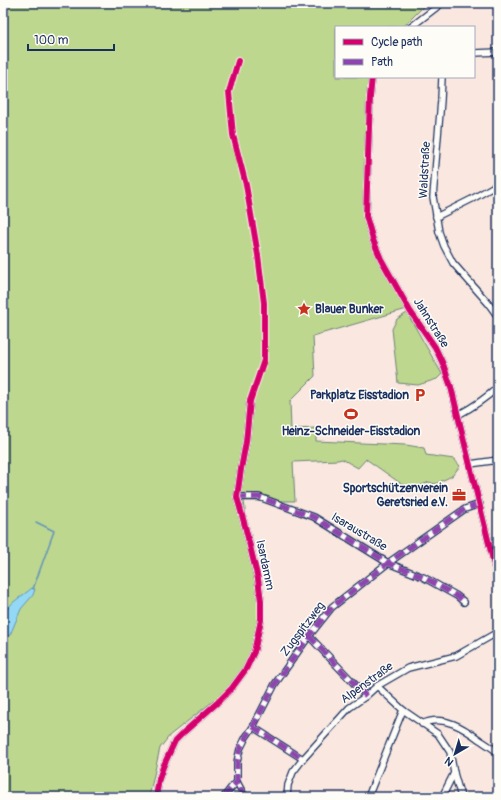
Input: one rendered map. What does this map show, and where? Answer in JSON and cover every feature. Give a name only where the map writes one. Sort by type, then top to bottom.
[{"type":"street","points":[[412,26],[442,3]]},
{"type":"street","points":[[475,53],[498,52]]},
{"type":"street","name":"Jahnstraße","points":[[372,78],[366,216],[373,240],[381,259],[410,311],[435,347],[443,364],[451,387],[498,581]]},
{"type":"street","name":"Waldstraße","points":[[442,78],[433,197],[436,217],[444,246],[453,262],[498,317]]},
{"type":"street","points":[[436,217],[498,184]]},
{"type":"street","points":[[458,415],[485,399],[498,387]]},
{"type":"street","name":"Isardamm","points":[[156,797],[163,767],[175,741],[232,688],[246,669],[254,652],[261,620],[261,601],[258,579],[237,497],[246,442],[250,401]]},
{"type":"street","points":[[470,464],[498,460]]},
{"type":"street","name":"Isaraustraße","points":[[237,497],[259,497],[314,517],[388,563],[423,577],[457,596],[464,602]]},
{"type":"street","name":"Zugspitzweg","points":[[245,797],[237,782],[237,762],[240,749],[276,684],[309,636],[332,607],[388,563],[465,509],[480,504]]},
{"type":"street","name":"Alpenstraße","points":[[287,797],[288,785],[293,772],[303,759],[349,708],[377,686],[408,668],[456,656],[498,632]]},
{"type":"street","points":[[309,636],[366,696]]},
{"type":"street","points":[[377,686],[403,710],[438,734],[450,752],[461,797]]},
{"type":"street","points":[[368,797],[403,710]]},
{"type":"street","points":[[422,724],[429,720],[449,722],[465,729],[498,753]]},
{"type":"street","points":[[253,726],[303,759]]},
{"type":"street","points":[[442,797],[454,773]]},
{"type":"street","points":[[224,797],[237,782]]},
{"type":"green space","points":[[3,3],[427,3],[404,26],[335,26],[335,78],[370,78],[367,97],[364,216],[407,309],[313,336],[315,376],[290,401],[291,429],[316,428],[316,441],[406,445],[424,448],[426,455],[454,459],[460,466],[452,476],[435,484],[429,482],[410,490],[366,459],[358,468],[342,459],[293,462],[295,501],[244,501],[252,570],[259,601],[259,619],[253,651],[245,668],[231,687],[170,735],[160,748],[149,797],[3,797]]},
{"type":"green space","points":[[407,313],[442,374],[437,379],[418,385],[398,383],[392,329],[397,319]]},
{"type":"water","points":[[32,588],[35,589],[33,595],[21,609],[10,635],[6,637],[3,634],[3,617],[6,611],[12,603]]},
{"type":"waterway","points":[[33,589],[54,531],[36,522]]},
{"type":"waterway","points":[[3,641],[6,635]]},
{"type":"marked path","points":[[237,497],[259,497],[314,517],[388,563],[423,577],[457,596],[464,602]]},
{"type":"marked path","points":[[245,797],[237,782],[237,762],[240,749],[275,684],[309,636],[332,607],[388,563],[462,511],[480,504]]},
{"type":"marked path","points":[[309,636],[366,696]]},
{"type":"marked path","points":[[253,727],[303,759]]},
{"type":"marked path","points":[[224,797],[237,782]]},
{"type":"cycle path","points":[[156,797],[163,767],[175,741],[232,688],[246,669],[254,652],[261,620],[261,601],[258,579],[237,497],[246,442],[250,401],[264,360],[264,303],[258,255],[246,185],[233,135],[229,92],[238,61]]},
{"type":"cycle path","points":[[372,78],[366,216],[373,240],[381,259],[410,311],[435,347],[443,364],[451,387],[498,581]]},
{"type":"place","name":"Blauer Bunker","points":[[304,309]]},
{"type":"place","name":"Parkplatz Eisstadion","points":[[420,395]]},
{"type":"place","name":"Heinz-Schneider-Eisstadion","points":[[351,414]]},
{"type":"place","name":"Sportschützenverein Geretsried e.V.","points":[[459,495]]}]
